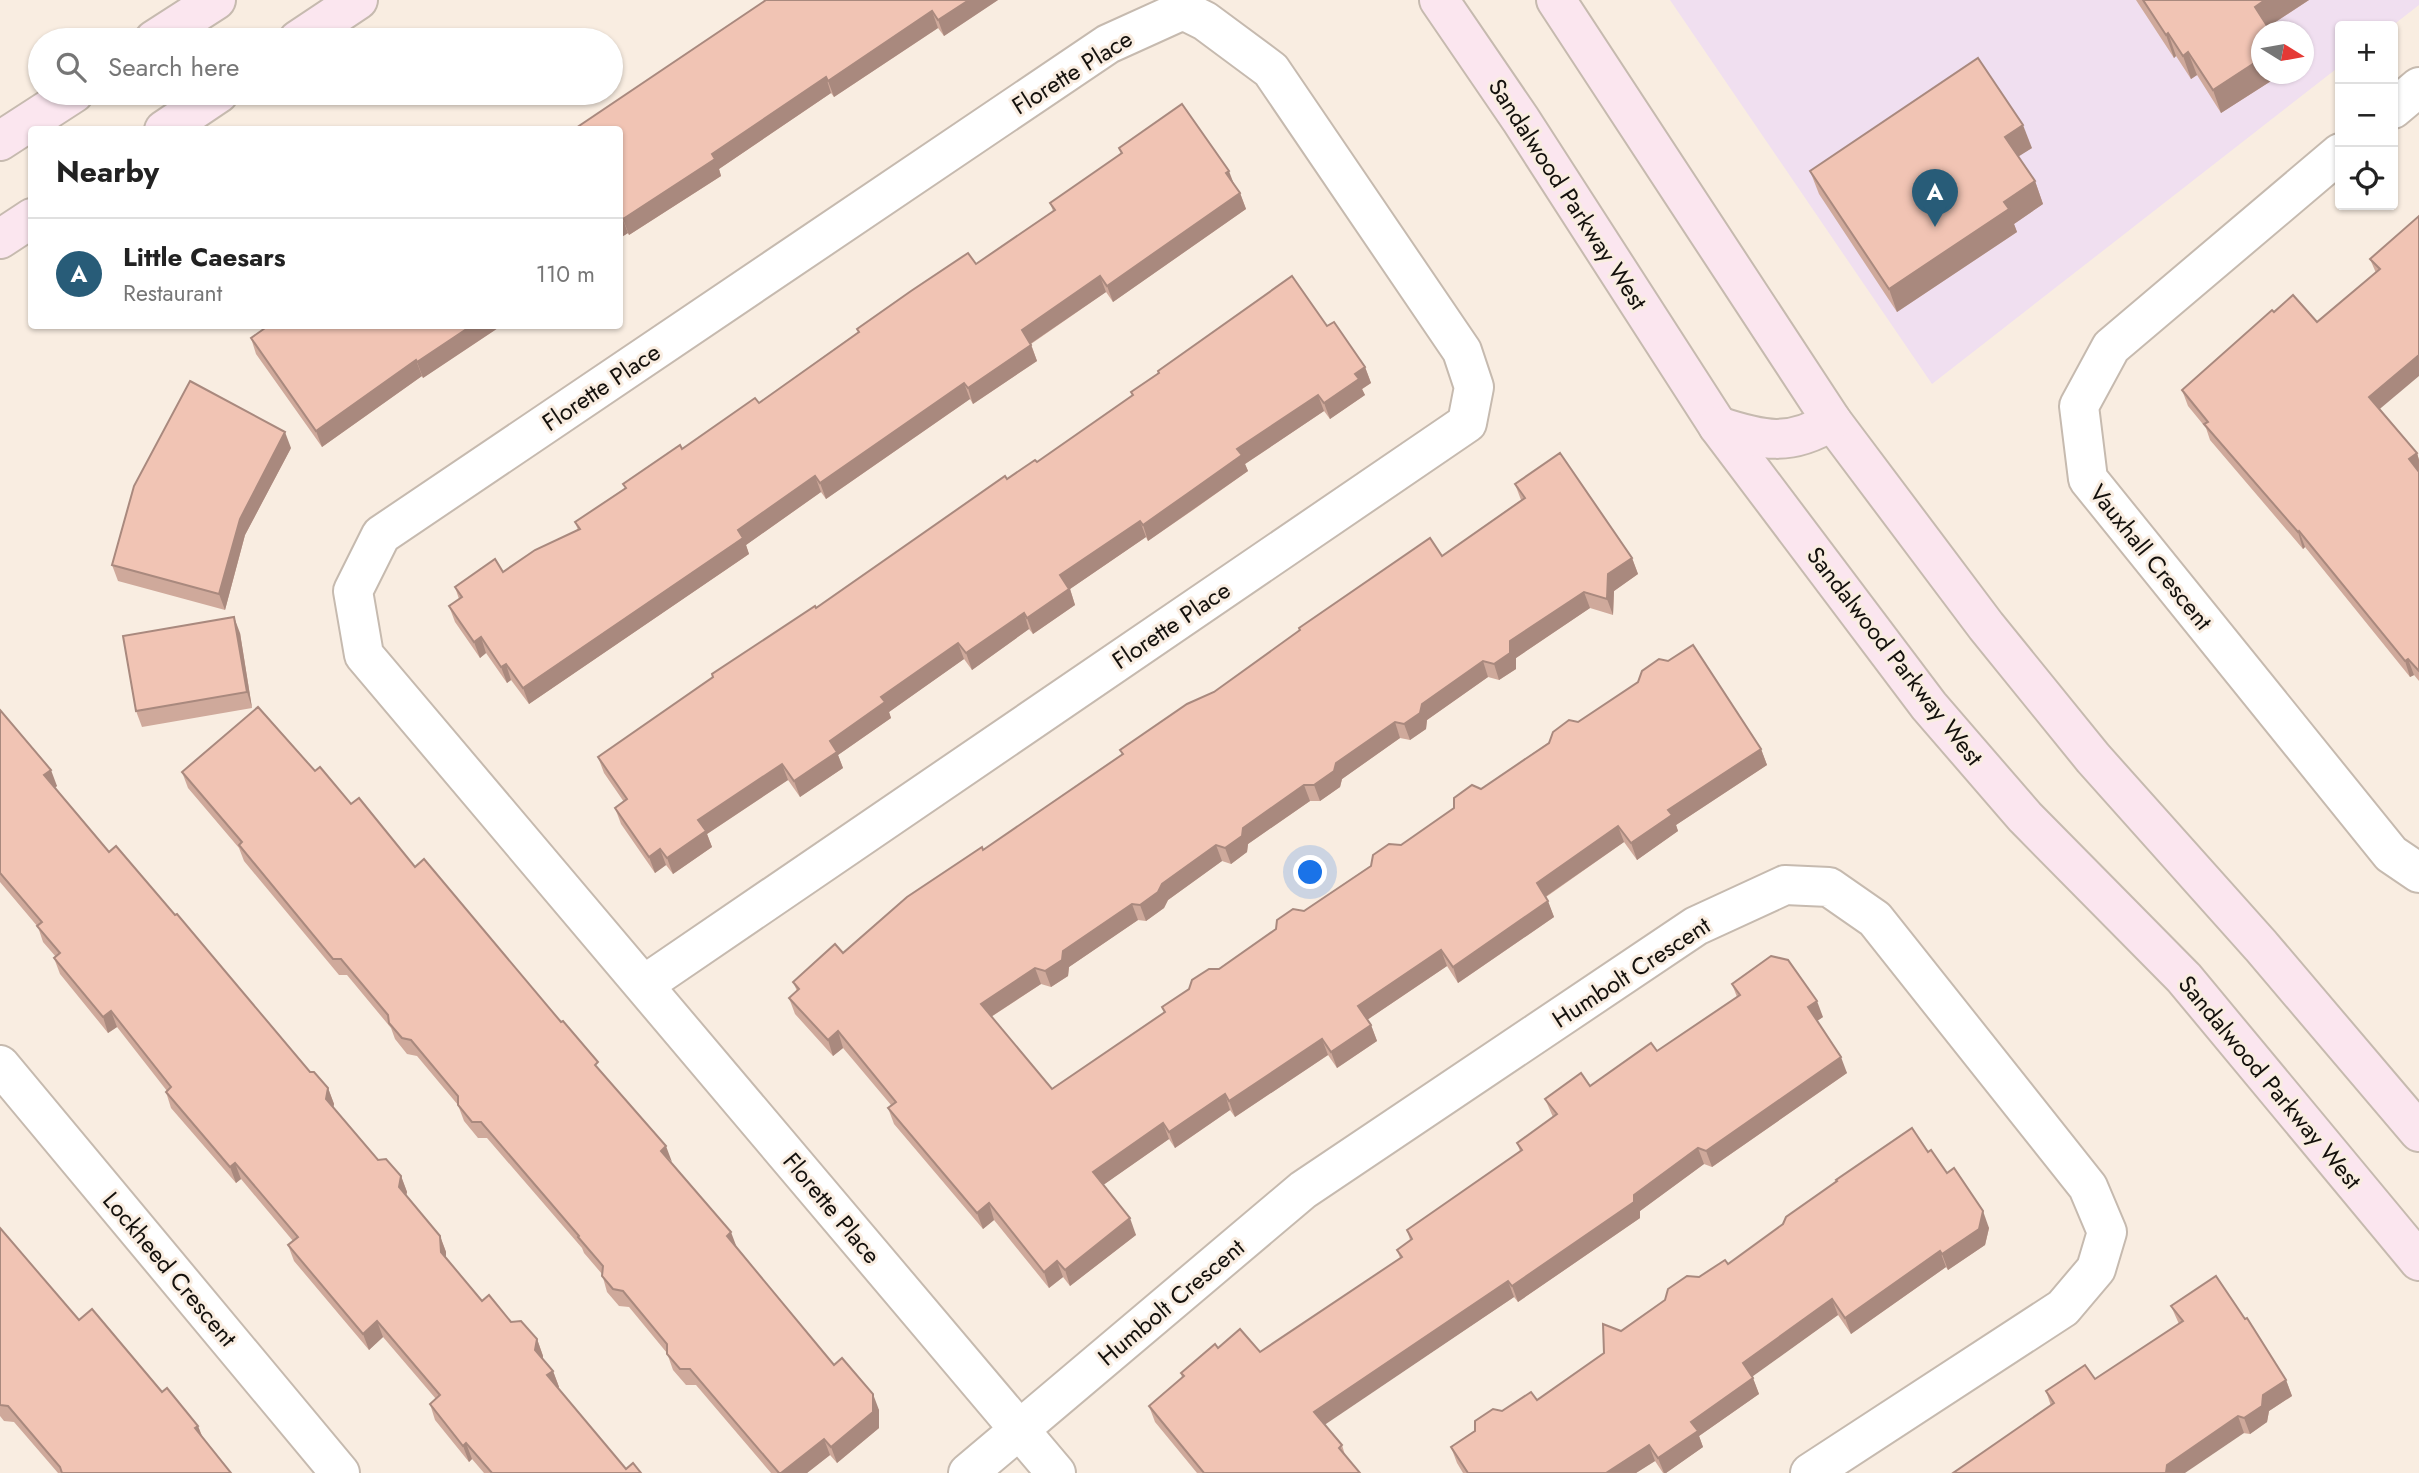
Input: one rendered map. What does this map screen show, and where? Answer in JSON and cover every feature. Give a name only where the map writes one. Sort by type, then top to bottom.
[{"type":"main road","points":[[173,28],[216,0]]},
{"type":"main road","points":[[316,28],[358,0]]},
{"type":"main road","name":"Sandalwood Parkway West","points":[[1439,0],[1521,120],[1718,426],[1929,706],[2025,817],[2184,978],[2419,1261]]},
{"type":"main road","points":[[1556,0],[1832,421],[1986,626],[2093,758],[2261,946],[2419,1132]]},
{"type":"main road","points":[[0,141],[56,105]]},
{"type":"main road","points":[[170,126],[201,105]]},
{"type":"main road","points":[[0,239],[28,221]]},
{"type":"main road","points":[[1718,426],[1753,438],[1783,440],[1814,432],[1832,421]]},
{"type":"street","name":"Florette Place","points":[[645,985],[1467,423],[1474,387],[1462,351],[1271,70],[1205,20],[1183,10],[1108,44],[381,535],[353,591],[364,655],[1056,1473]]},
{"type":"street","points":[[2398,105],[2419,87]]},
{"type":"street","name":"Vauxhall Crescent","points":[[2335,157],[2111,347],[2079,407],[2088,479],[2391,853],[2419,873]]},
{"type":"street","name":"Humbolt Crescent","points":[[968,1473],[1303,1190],[1696,926],[1785,884],[1829,887],[1875,919],[2088,1187],[2107,1232],[2096,1269],[2063,1308],[1810,1473]]},
{"type":"street","name":"Lockheed Crescent","points":[[0,1065],[340,1473]]},
{"type":"shaded area","points":[[1670,0],[2419,0],[2419,5],[2398,21],[2335,21],[2335,70],[1932,384]]},
{"type":"building","points":[[766,0],[969,0],[938,20],[932,11],[828,81],[826,77],[712,154],[715,159],[623,219],[623,126],[579,126],[610,105],[623,105],[623,96]]},
{"type":"building","points":[[2143,0],[2265,0],[2255,7],[2264,21],[2251,21],[2251,65],[2213,90],[2188,52],[2183,56],[2168,33],[2166,35]]},
{"type":"building","points":[[1978,58],[2023,125],[2005,137],[2035,181],[2004,202],[2009,209],[1889,289],[1810,171]]},
{"type":"building","points":[[1182,104],[1229,171],[1226,173],[1240,193],[1107,286],[1100,276],[1022,330],[1031,345],[968,388],[964,383],[820,483],[815,476],[738,530],[743,538],[523,688],[506,664],[501,667],[481,637],[474,642],[449,606],[462,597],[455,587],[495,559],[503,572],[535,550],[580,529],[575,522],[626,488],[623,484],[680,445],[682,449],[755,398],[759,403],[859,332],[857,329],[968,253],[976,264],[1055,210],[1050,203],[1122,153],[1119,148]]},
{"type":"building","points":[[2419,216],[2419,355],[2369,397],[2417,453],[2409,459],[2419,472],[2419,671],[2408,659],[2405,661],[2299,531],[2204,424],[2208,422],[2182,390],[2272,310],[2274,312],[2293,295],[2317,322],[2380,269],[2370,259]]},
{"type":"building","points":[[1292,276],[1327,326],[1334,322],[1365,367],[1355,374],[1359,379],[1324,403],[1318,395],[1237,449],[1242,455],[1143,525],[1140,521],[1060,575],[1069,589],[1027,618],[1024,613],[966,653],[958,643],[881,697],[885,702],[830,741],[837,752],[794,781],[782,764],[698,820],[706,831],[667,858],[660,849],[649,857],[615,808],[627,799],[598,757],[713,677],[712,674],[815,606],[816,608],[1005,476],[1007,479],[1035,460],[1037,462],[1133,395],[1131,392],[1159,373],[1158,371]]},
{"type":"building","points":[[264,329],[466,329],[417,362],[416,360],[316,431],[251,338]]},
{"type":"building","points":[[190,381],[285,432],[240,519],[219,594],[112,565],[134,486]]},
{"type":"building","points":[[1560,453],[1632,558],[1608,574],[1607,599],[1584,592],[1510,641],[1510,653],[1494,664],[1483,661],[1422,704],[1420,713],[1404,724],[1395,722],[1336,763],[1334,771],[1314,785],[1304,785],[1243,828],[1242,836],[1225,848],[1216,845],[1162,884],[1158,892],[1140,905],[1132,904],[1063,951],[1062,960],[1045,971],[1035,968],[981,1004],[1052,1089],[1165,1012],[1162,1007],[1189,989],[1192,980],[1209,969],[1219,969],[1276,929],[1277,920],[1293,909],[1304,911],[1371,866],[1373,855],[1389,844],[1401,845],[1454,808],[1454,798],[1472,785],[1481,789],[1549,743],[1553,732],[1569,720],[1578,722],[1638,682],[1642,671],[1659,659],[1668,661],[1693,645],[1761,749],[1668,810],[1672,815],[1631,843],[1618,826],[1537,883],[1548,901],[1453,967],[1441,950],[1358,1006],[1371,1025],[1331,1052],[1322,1039],[1229,1101],[1225,1094],[1169,1132],[1163,1123],[1093,1172],[1130,1218],[1065,1270],[1057,1261],[1044,1272],[989,1203],[977,1213],[888,1108],[896,1102],[838,1031],[828,1040],[789,998],[799,989],[793,982],[835,944],[843,953],[907,897],[982,847],[983,850],[1123,754],[1120,750],[1187,704],[1214,692],[1300,630],[1299,628],[1430,538],[1442,556],[1525,498],[1515,484]]},
{"type":"building","points":[[234,617],[247,692],[136,711],[123,636]]},
{"type":"building","points":[[258,707],[315,771],[320,767],[351,804],[359,798],[415,867],[424,859],[598,1062],[595,1065],[666,1146],[661,1151],[731,1232],[727,1236],[834,1365],[842,1358],[873,1394],[873,1412],[831,1447],[824,1439],[779,1473],[690,1369],[680,1369],[667,1354],[667,1344],[623,1291],[613,1289],[602,1276],[603,1266],[579,1236],[481,1122],[472,1122],[458,1105],[458,1096],[411,1040],[402,1038],[389,1023],[388,1015],[341,959],[333,959],[239,845],[242,842],[182,772]]},
{"type":"building","points":[[0,710],[51,770],[44,775],[109,852],[116,846],[310,1072],[314,1072],[328,1088],[326,1099],[378,1160],[386,1159],[401,1176],[399,1187],[440,1236],[441,1252],[482,1301],[489,1295],[511,1322],[521,1321],[537,1339],[535,1350],[553,1371],[547,1375],[626,1469],[633,1463],[641,1473],[492,1473],[466,1443],[463,1446],[430,1404],[440,1395],[377,1321],[363,1334],[288,1245],[298,1237],[235,1163],[230,1167],[166,1092],[171,1087],[111,1011],[103,1017],[54,958],[60,953],[37,926],[42,922],[0,873]]},
{"type":"building","points":[[1771,956],[1788,960],[1817,1001],[1808,1007],[1841,1057],[1706,1151],[1698,1148],[1634,1195],[1634,1202],[1512,1286],[1508,1281],[1314,1412],[1342,1445],[1339,1448],[1360,1473],[1204,1473],[1149,1406],[1184,1376],[1181,1373],[1215,1344],[1218,1348],[1240,1329],[1260,1352],[1402,1257],[1397,1250],[1412,1239],[1407,1230],[1522,1150],[1517,1143],[1557,1114],[1545,1099],[1581,1073],[1590,1086],[1651,1043],[1657,1051],[1740,995],[1732,984]]},
{"type":"building","points":[[1912,1128],[1928,1152],[1931,1150],[1947,1173],[1954,1168],[1983,1211],[1979,1229],[1942,1254],[1940,1251],[1845,1318],[1832,1299],[1743,1363],[1753,1378],[1691,1422],[1698,1431],[1658,1458],[1649,1445],[1606,1473],[1468,1473],[1451,1447],[1475,1431],[1475,1421],[1493,1409],[1502,1411],[1531,1392],[1537,1400],[1604,1353],[1603,1324],[1621,1331],[1665,1300],[1668,1289],[1687,1276],[1699,1277],[1725,1260],[1728,1264],[1783,1224],[1786,1217],[1836,1180]]},
{"type":"building","points":[[0,1228],[79,1320],[92,1309],[162,1392],[167,1388],[231,1473],[62,1473],[60,1467],[8,1406],[0,1405]]},
{"type":"building","points":[[2216,1276],[2245,1319],[2247,1318],[2286,1380],[2263,1395],[2262,1406],[2244,1418],[2238,1416],[2167,1465],[2166,1473],[1953,1473],[2054,1403],[2046,1391],[2085,1365],[2095,1379],[2183,1321],[2171,1306]]},
{"type":"place","name":"Little Caesars","points":[[1935,227]]}]
